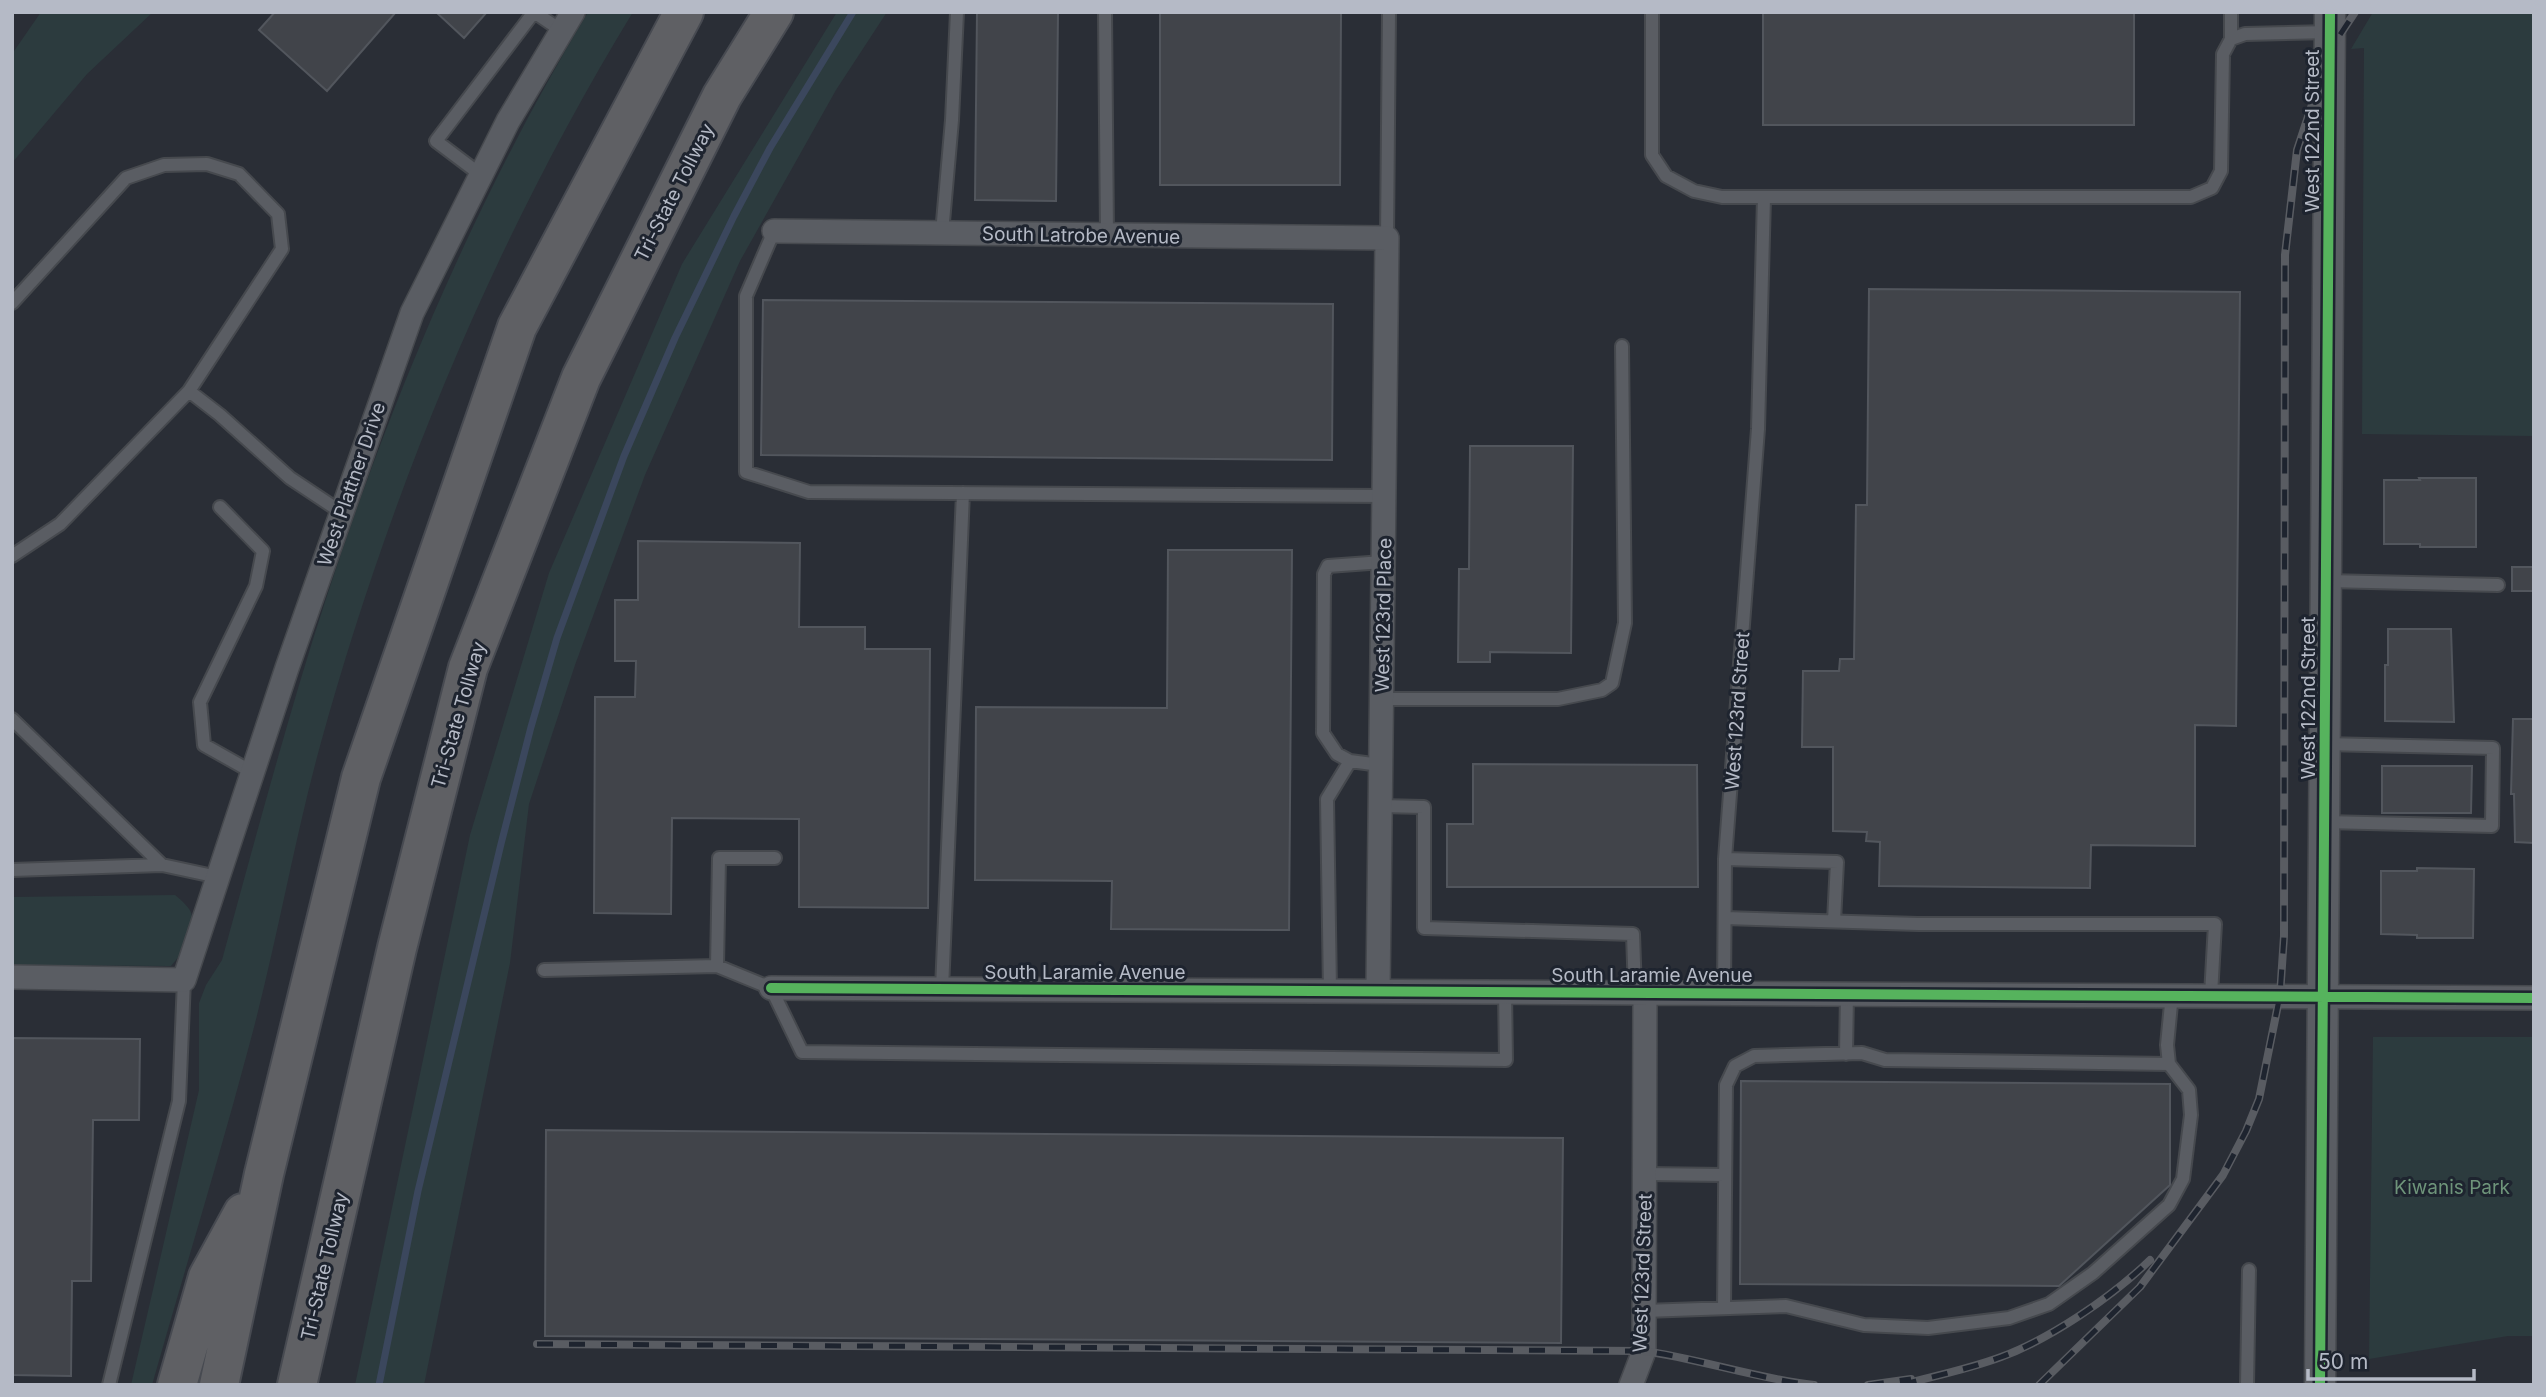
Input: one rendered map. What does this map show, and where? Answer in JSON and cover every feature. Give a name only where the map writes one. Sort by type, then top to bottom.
[{"type":"highway","points":[[219,1385],[264,1174],[361,778],[517,327],[684,12]]},
{"type":"highway","name":"Tri-State Tollway","points":[[296,1385],[397,948],[468,668],[581,378],[722,96],[774,12]]},
{"type":"highway","points":[[177,1385],[208,1277],[264,1174]]},
{"type":"highway","points":[[309,1385],[342,1188]]},
{"type":"street","name":"West Plattner Drive","points":[[184,980],[252,772],[412,313],[508,121],[567,22]]},
{"type":"street","name":"West 122nd Street","points":[[2320,1385],[2330,22]]},
{"type":"street","name":"South Latrobe Avenue","points":[[775,231],[1387,238]]},
{"type":"street","name":"West 123rd Place","points":[[1378,991],[1387,238]]},
{"type":"street","points":[[12,977],[184,980]]},
{"type":"street","name":"South Laramie Avenue","points":[[771,988],[2534,998]]},
{"type":"street","name":"West 123rd Street","points":[[1631,1385],[1644,1351],[1645,1174],[1640,992]]},
{"type":"lane","points":[[481,175],[436,141],[534,12],[567,22]]},
{"type":"lane","points":[[942,233],[952,120],[957,12]]},
{"type":"lane","points":[[1105,12],[1107,235]]},
{"type":"lane","points":[[1387,238],[1389,12]]},
{"type":"lane","points":[[1652,12],[1652,155],[1667,176],[1694,191],[1722,197],[2191,197],[2212,188],[2221,172],[2223,54],[2231,40],[2231,12]]},
{"type":"lane","points":[[2231,40],[2245,34],[2330,22]]},
{"type":"lane","points":[[12,303],[126,178],[164,165],[207,164],[239,174],[278,214],[282,249],[189,391],[60,524],[12,556]]},
{"type":"lane","name":"West 123rd Street","points":[[1724,992],[1725,859],[1758,429],[1764,197]]},
{"type":"lane","points":[[775,231],[746,296],[746,472],[809,492],[1384,496]]},
{"type":"lane","points":[[1382,699],[1558,699],[1602,690],[1612,683],[1625,623],[1622,346]]},
{"type":"lane","points":[[189,391],[290,478],[341,512]]},
{"type":"lane","points":[[942,989],[963,493]]},
{"type":"lane","points":[[220,507],[263,551],[256,586],[200,702],[204,745],[252,772]]},
{"type":"lane","points":[[1380,765],[1350,761],[1336,754],[1323,733],[1324,575],[1328,566],[1383,562]]},
{"type":"lane","points":[[2326,582],[2498,585]]},
{"type":"lane","points":[[12,719],[162,865]]},
{"type":"lane","points":[[2324,822],[2492,826],[2493,748],[2325,744]]},
{"type":"lane","points":[[1330,991],[1327,799],[1350,761]]},
{"type":"lane","points":[[1380,806],[1424,807],[1424,928],[1633,934],[1640,992]]},
{"type":"lane","points":[[717,966],[719,858],[775,858]]},
{"type":"lane","points":[[1725,859],[1837,862],[1834,921]]},
{"type":"lane","points":[[12,870],[162,865],[218,877]]},
{"type":"lane","points":[[1725,918],[1918,924],[2215,924],[2211,995]]},
{"type":"lane","points":[[544,970],[717,966],[771,988],[802,1052],[1506,1060],[1505,992]]},
{"type":"lane","points":[[108,1385],[179,1101],[184,980]]},
{"type":"lane","points":[[1846,1054],[1847,993]]},
{"type":"lane","points":[[1644,1311],[1786,1306],[1864,1325],[1928,1328],[2008,1318],[2049,1304],[2093,1273],[2169,1205],[2183,1179],[2191,1115],[2189,1090],[2169,1064],[2167,1045],[2172,994]]},
{"type":"lane","points":[[1724,1308],[1726,1085],[1735,1066],[1754,1056],[1862,1053],[1885,1060],[2169,1064]]},
{"type":"lane","points":[[1645,1174],[1725,1175]]},
{"type":"lane","points":[[2247,1385],[2249,1270]]},
{"type":"green space","points":[[41,12],[153,12],[87,74],[12,163],[12,54]]},
{"type":"green space","points":[[588,12],[633,12],[535,187],[492,277],[451,368],[379,555],[320,746],[249,1046],[152,1385],[131,1385],[199,1090],[199,1003],[206,985],[222,960],[279,753],[326,598],[388,425],[460,255],[542,91]]},
{"type":"green space","points":[[837,12],[887,12],[836,90],[740,261],[645,475],[575,665],[529,804],[510,963],[424,1385],[355,1385],[470,835],[549,573],[682,264]]},
{"type":"green space","points":[[2373,12],[2534,12],[2534,436],[2362,434],[2364,48],[2351,49]]},
{"type":"green space","points":[[175,895],[190,910],[193,923],[187,944],[171,966],[12,965],[12,897]]},
{"type":"green space","name":"Kiwanis Park","points":[[2373,1037],[2534,1037],[2534,1336],[2508,1336],[2369,1359]]},
{"type":"building","points":[[275,12],[396,12],[327,91],[259,30]]},
{"type":"building","points":[[436,12],[487,12],[464,38]]},
{"type":"building","points":[[977,12],[1058,12],[1056,201],[975,200]]},
{"type":"building","points":[[1160,12],[1341,12],[1340,185],[1160,185]]},
{"type":"building","points":[[1763,12],[2134,12],[2134,125],[1763,125]]},
{"type":"building","points":[[1869,289],[2240,292],[2236,726],[2195,725],[2195,846],[2091,845],[2090,888],[1879,886],[1880,842],[1866,841],[1867,832],[1833,831],[1833,747],[1802,747],[1803,671],[1839,671],[1840,659],[1854,659],[1856,505],[1867,505]]},
{"type":"building","points":[[763,300],[1333,304],[1332,460],[761,455]]},
{"type":"building","points":[[1470,446],[1573,446],[1571,653],[1490,652],[1490,662],[1458,662],[1459,569],[1469,569]]},
{"type":"building","points":[[2419,478],[2476,478],[2476,547],[2384,544],[2384,480],[2420,480]]},
{"type":"building","points":[[638,541],[800,543],[799,627],[865,627],[865,649],[930,649],[928,908],[799,907],[799,819],[672,818],[671,914],[594,913],[595,697],[635,697],[636,661],[615,661],[615,600],[638,600]]},
{"type":"building","points":[[1168,550],[1292,550],[1289,930],[1111,929],[1112,881],[975,880],[976,707],[1167,708]]},
{"type":"building","points":[[2512,567],[2534,567],[2534,591],[2512,591]]},
{"type":"building","points":[[2388,629],[2451,629],[2454,722],[2385,721]]},
{"type":"building","points":[[2513,719],[2534,719],[2534,843],[2515,842],[2514,794],[2511,794]]},
{"type":"building","points":[[1473,764],[1697,765],[1698,887],[1447,887],[1447,824],[1473,824]]},
{"type":"building","points":[[2382,766],[2472,766],[2471,813],[2382,813]]},
{"type":"building","points":[[2417,868],[2474,869],[2473,938],[2417,938],[2417,935],[2381,934],[2381,871],[2417,871]]},
{"type":"building","points":[[12,1038],[140,1039],[139,1120],[93,1120],[91,1281],[72,1281],[71,1376],[12,1375]]},
{"type":"building","points":[[1741,1081],[2170,1084],[2170,1185],[2059,1286],[1740,1284]]},
{"type":"building","points":[[546,1130],[1563,1138],[1561,1343],[545,1336]]},
{"type":"waterway","points":[[379,1385],[418,1191],[501,844],[557,638],[624,456],[675,338],[770,148],[853,12]]},
{"type":"railway","points":[[2039,1385],[2140,1287],[2223,1175],[2259,1099],[2280,995],[2284,936],[2285,255],[2297,150],[2330,50],[2355,12]]},
{"type":"railway","points":[[1901,1385],[1989,1361],[2040,1339],[2099,1302],[2150,1260]]},
{"type":"railway","points":[[537,1344],[1644,1351],[1814,1385]]},
{"type":"railway","points":[[1868,1385],[1911,1379]]},
{"type":"cycle path","points":[[2320,1385],[2330,12]]},
{"type":"cycle path","points":[[771,988],[2534,998]]}]
